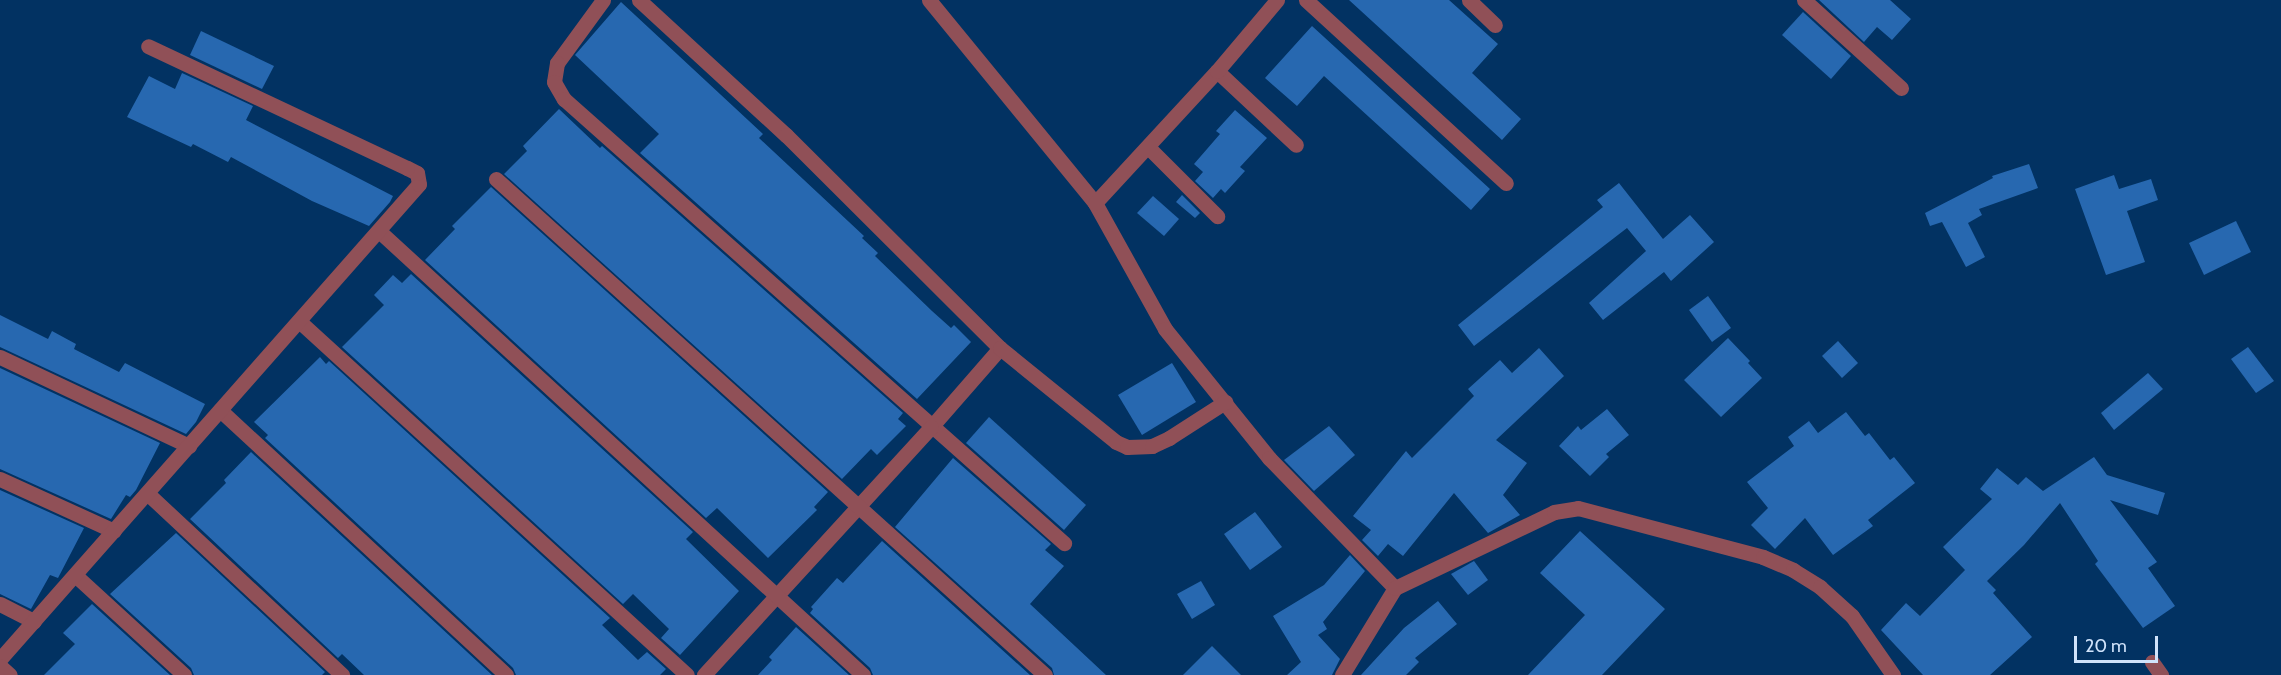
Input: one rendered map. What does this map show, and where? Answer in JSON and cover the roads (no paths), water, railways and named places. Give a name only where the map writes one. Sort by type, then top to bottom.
[{"type":"street","points":[[603,0],[557,63],[554,82],[564,99],[1064,543]]},
{"type":"street","points":[[639,0],[786,135],[1000,348],[1116,442],[1127,447],[1152,446],[1169,438],[1225,402]]},
{"type":"street","points":[[929,0],[1095,203],[1166,329],[1269,458],[1395,588]]},
{"type":"street","points":[[1095,203],[1217,71],[1276,0]]},
{"type":"street","points":[[1306,0],[1506,183]]},
{"type":"street","points":[[1469,0],[1495,25]]},
{"type":"street","points":[[1804,0],[1901,88]]},
{"type":"street","points":[[0,659],[416,189],[420,178],[417,173],[148,46]]},
{"type":"street","points":[[1217,71],[1296,146]]},
{"type":"street","points":[[1148,147],[1217,216]]},
{"type":"street","points":[[496,179],[1045,675]]},
{"type":"street","points":[[379,231],[863,675]]},
{"type":"street","points":[[299,321],[687,675]]},
{"type":"street","points":[[704,675],[932,427],[1000,348]]},
{"type":"street","points":[[0,357],[189,446]]},
{"type":"street","points":[[220,410],[506,675]]},
{"type":"street","points":[[0,479],[114,531]]},
{"type":"street","points":[[147,493],[342,675]]},
{"type":"street","points":[[1342,675],[1395,588],[1554,512],[1578,508],[1763,556],[1793,570],[1820,587],[1852,616],[1893,675]]},
{"type":"street","points":[[75,575],[184,675]]},
{"type":"street","points":[[0,604],[34,621]]},
{"type":"street","points":[[2152,662],[2161,675]]},
{"type":"street","points":[[0,666],[10,675]]}]
